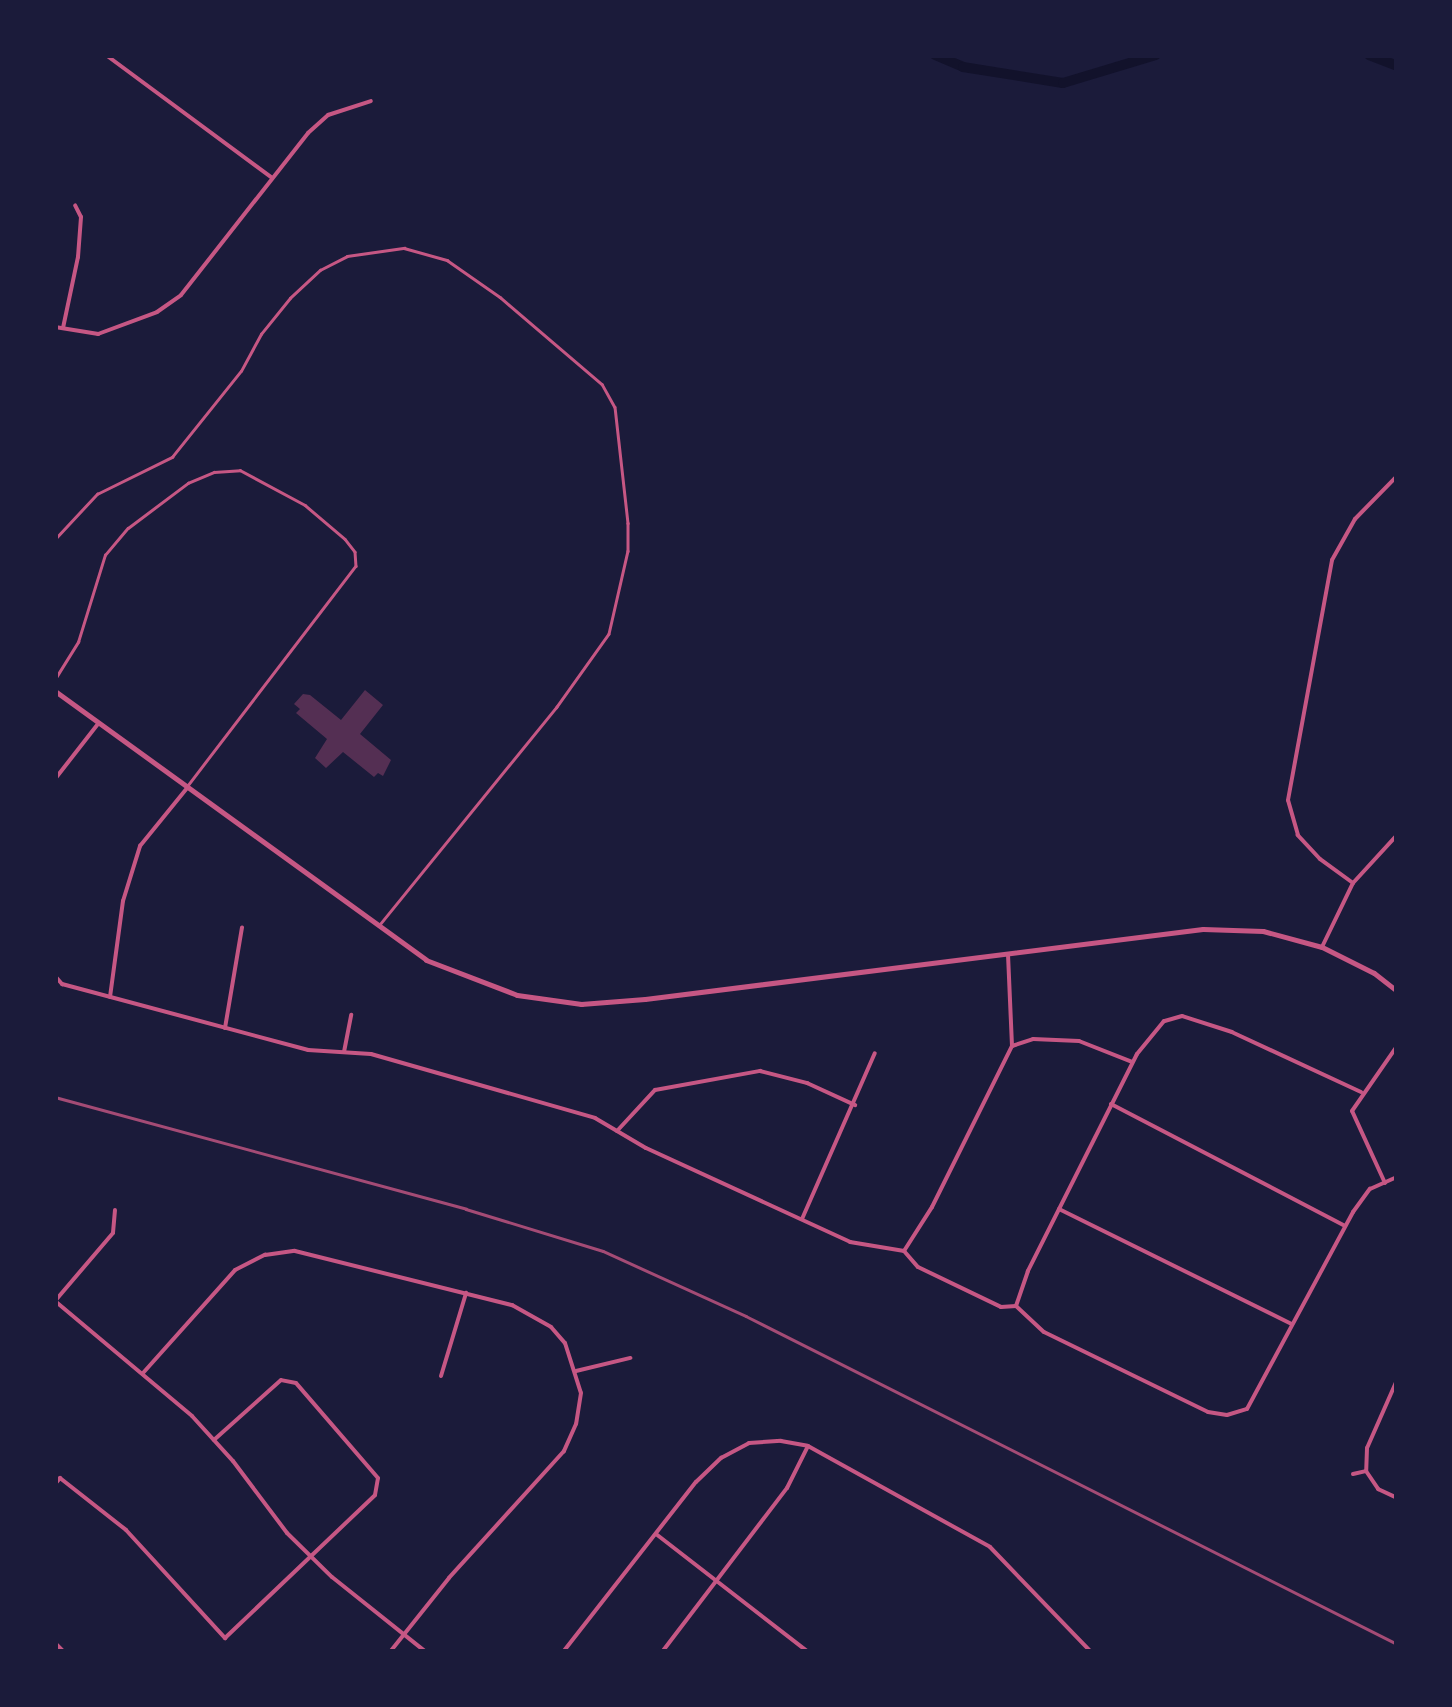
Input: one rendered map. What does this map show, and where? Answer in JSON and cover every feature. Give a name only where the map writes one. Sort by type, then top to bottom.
[{"type":"street","points":[[106,55],[272,178]]},
{"type":"street","points":[[55,327],[98,334],[157,312],[181,295],[272,178],[328,115],[370,100]]},
{"type":"street","points":[[63,328],[78,257],[81,217],[75,206]]},
{"type":"street","points":[[1353,883],[1320,860],[1298,835],[1288,800],[1332,560],[1355,519],[1397,476]]},
{"type":"street","points":[[55,691],[426,960],[517,995],[581,1004],[1008,956],[1203,929],[1263,931],[1322,947],[1374,973],[1397,991]]},
{"type":"street","points":[[55,779],[100,722]]},
{"type":"street","points":[[110,997],[124,902],[140,846],[188,788]]},
{"type":"street","points":[[1322,947],[1353,883],[1397,835]]},
{"type":"street","points":[[225,1028],[242,927]]},
{"type":"street","points":[[904,1251],[932,1207],[1012,1046],[1008,956]]},
{"type":"street","points":[[55,976],[62,984],[308,1050],[372,1054],[594,1118],[850,1242],[904,1251],[918,1267],[1001,1307],[1016,1306],[1044,1332],[1208,1412],[1228,1414],[1247,1408],[1258,1394],[1345,1226],[1370,1190],[1397,1177]]},
{"type":"street","points":[[344,1052],[351,1015]]},
{"type":"street","points":[[1016,1306],[1058,1208],[1133,1062],[1152,1030],[1164,1021],[1182,1016],[1232,1032],[1361,1092]]},
{"type":"street","points":[[1012,1046],[1033,1039],[1078,1041],[1133,1062]]},
{"type":"street","points":[[1385,1183],[1352,1111],[1361,1092],[1397,1046]]},
{"type":"street","points":[[802,1218],[855,1105],[875,1052]]},
{"type":"street","points":[[616,1130],[655,1090],[760,1071],[807,1083],[855,1105]]},
{"type":"street","points":[[1112,1104],[1345,1226]]},
{"type":"street","points":[[1058,1208],[1293,1325]]},
{"type":"street","points":[[115,1210],[113,1233],[55,1301],[214,1440],[287,1533],[312,1557],[426,1652]]},
{"type":"street","points":[[143,1374],[235,1270],[264,1255],[295,1252],[466,1293],[512,1305],[551,1327],[565,1343],[581,1394],[576,1424],[564,1451],[390,1652]]},
{"type":"street","points":[[440,1376],[466,1293]]},
{"type":"street","points":[[576,1371],[630,1358]]},
{"type":"street","points":[[55,1484],[60,1478],[126,1530],[225,1638],[374,1495],[378,1478],[296,1383],[281,1380],[214,1440]]},
{"type":"street","points":[[1397,1380],[1367,1448],[1366,1471],[1378,1489],[1397,1498]]},
{"type":"street","points":[[563,1652],[720,1458],[749,1443],[781,1441],[808,1446],[990,1547],[1091,1652]]},
{"type":"street","points":[[662,1652],[787,1488],[808,1446]]},
{"type":"street","points":[[1353,1474],[1366,1471]]},
{"type":"street","points":[[656,1534],[808,1652]]},
{"type":"street","points":[[55,1643],[64,1652]]},
{"type":"lane","points":[[55,539],[97,494],[172,457],[219,402],[290,298],[320,270],[348,256],[404,248],[447,260],[500,297],[602,384],[615,407],[628,523],[628,551],[610,634],[557,707],[378,927]]},
{"type":"lane","points":[[55,679],[78,642],[105,555],[128,528],[188,483],[227,471],[259,476],[346,539],[356,566],[188,788]]},
{"type":"building","points":[[365,690],[383,705],[360,734],[391,760],[383,776],[378,773],[374,777],[343,752],[326,768],[315,758],[327,739],[296,713],[300,709],[294,704],[303,694],[310,695],[341,720]]},
{"type":"waterway","points":[[935,55],[963,67],[1063,83],[1156,55]]},
{"type":"waterway","points":[[1369,55],[1397,66]]},
{"type":"railway","points":[[55,1097],[466,1209],[603,1251],[746,1316],[1397,1644]]}]
